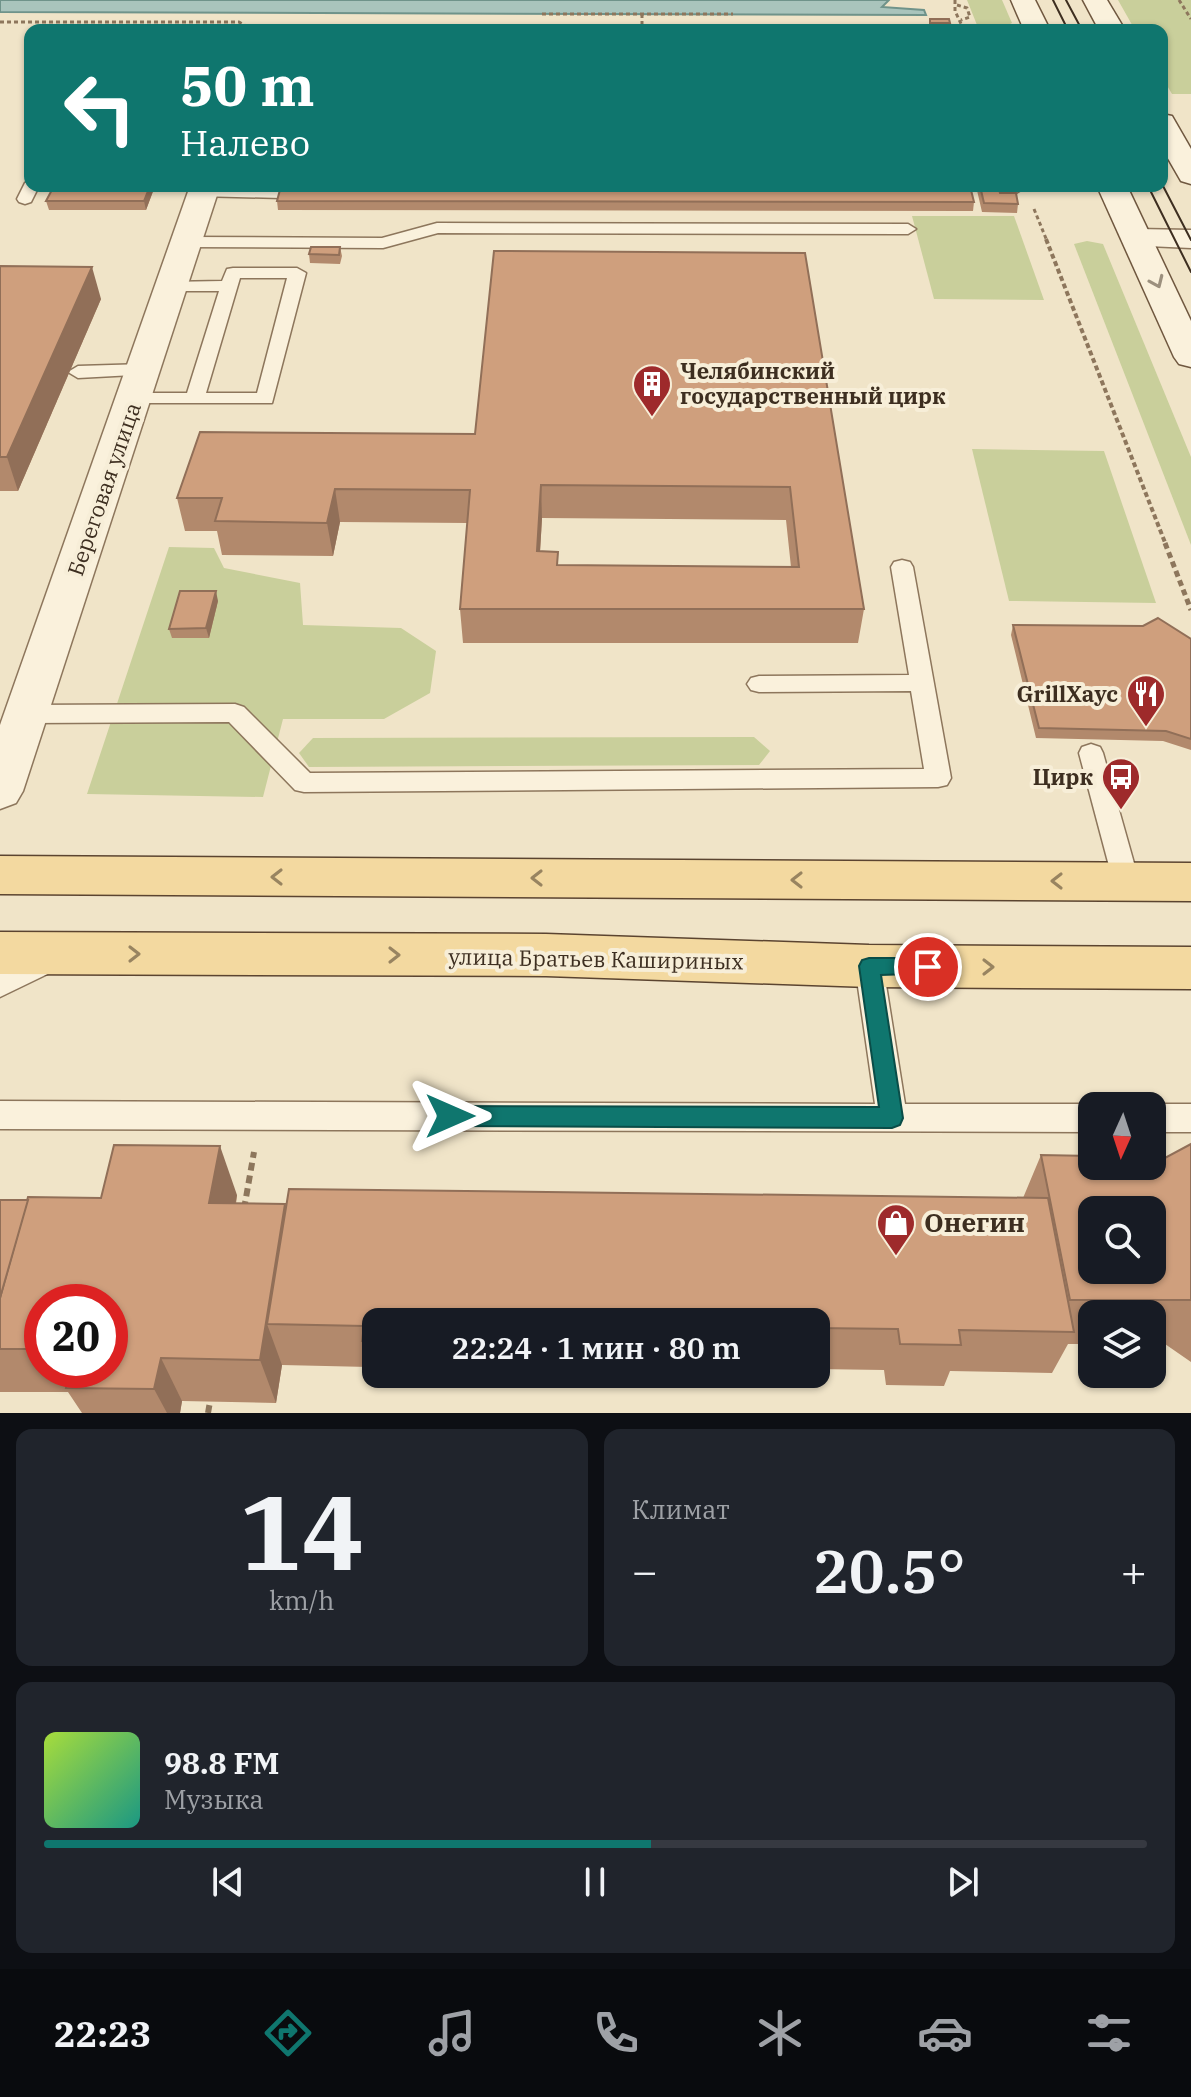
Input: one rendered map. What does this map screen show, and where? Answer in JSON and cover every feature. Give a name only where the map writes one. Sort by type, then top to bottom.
[{"type":"main road","points":[[0,875],[1191,882]]},
{"type":"main road","name":"улица Братьев Кашириных","points":[[0,953],[546,955],[869,966],[1191,968]]},
{"type":"street","points":[[1023,0],[1034,24]]},
{"type":"street","points":[[1095,0],[1109,24]]},
{"type":"street","points":[[1168,133],[1191,175]]},
{"type":"street","name":"Береговая улица","points":[[0,791],[174,286],[203,192]]},
{"type":"street","points":[[1115,192],[1191,357]]},
{"type":"street","points":[[1137,238],[1191,239]]},
{"type":"lane","points":[[256,192],[282,193]]},
{"type":"lane","points":[[186,242],[383,243],[437,228],[908,229]]},
{"type":"lane","points":[[78,372],[195,399],[265,399],[297,273],[233,273],[195,399]]},
{"type":"lane","points":[[174,286],[229,286]]},
{"type":"lane","points":[[27,714],[235,713],[304,783],[938,778],[902,567]]},
{"type":"lane","points":[[759,684],[921,683]]},
{"type":"lane","points":[[1091,753],[1126,881]]},
{"type":"lane","points":[[0,985],[64,953]]},
{"type":"lane","points":[[869,966],[892,1118]]},
{"type":"lane","points":[[0,1115],[1078,1118]]},
{"type":"lane","points":[[1166,1118],[1191,1118]]},
{"type":"path","points":[[955,0],[955,11],[962,24]]},
{"type":"path","points":[[1179,0],[1191,19]]},
{"type":"path","points":[[957,5],[967,8],[970,17],[961,20]]},
{"type":"path","points":[[542,14],[733,14]]},
{"type":"path","points":[[642,14],[642,24]]},
{"type":"path","points":[[0,22],[242,24]]},
{"type":"path","points":[[1030,201],[1191,610]]},
{"type":"path","points":[[242,1221],[261,1115]]},
{"type":"path","points":[[208,1413],[213,1384]]},
{"type":"green space","points":[[967,0],[1002,0],[1012,23],[1010,24],[977,24]]},
{"type":"green space","points":[[1118,0],[1191,0],[1191,94],[1172,94],[1168,87],[1168,24],[1132,24]]},
{"type":"green space","points":[[912,216],[1014,216],[1044,300],[934,299]]},
{"type":"green space","points":[[1087,241],[1103,244],[1191,457],[1191,545],[1074,244]]},
{"type":"green space","points":[[972,449],[1104,451],[1156,603],[1009,601]]},
{"type":"green space","points":[[169,547],[214,548],[224,568],[300,583],[303,625],[401,628],[436,651],[430,693],[384,719],[283,719],[263,797],[87,794]]},
{"type":"green space","points":[[754,737],[770,751],[759,765],[309,767],[299,753],[313,738]]},
{"type":"water","points":[[0,0],[889,0],[882,7],[924,10],[926,15],[0,12]]},
{"type":"building","points":[[930,19],[949,19],[950,23],[930,23]]},
{"type":"building","points":[[51,192],[148,192],[144,201],[46,201]]},
{"type":"building","points":[[279,192],[972,192],[974,202],[277,201]]},
{"type":"building","points":[[981,192],[1000,192],[1016,193],[1018,204],[984,203]]},
{"type":"building","points":[[311,247],[340,247],[339,255],[309,254]]},
{"type":"building","name":"Челябинский государственный цирк","points":[[494,251],[805,253],[864,609],[460,609],[470,490],[335,489],[327,523],[215,521],[222,498],[177,498],[200,432],[475,434]],"holes":[[[541,485],[790,487],[799,567],[557,565],[558,552],[537,551]]]},
{"type":"building","points":[[0,266],[92,267],[7,457],[0,457]]},
{"type":"building","points":[[180,591],[216,591],[206,628],[169,629]]},
{"type":"building","points":[[1158,618],[1191,639],[1191,739],[1166,731],[1039,728],[1013,625],[1143,626]]},
{"type":"building","points":[[1191,1144],[1191,1300],[1070,1300],[1041,1155],[1078,1156],[1078,1180],[1166,1180],[1166,1157]]},
{"type":"building","points":[[114,1145],[220,1146],[209,1203],[285,1204],[260,1360],[161,1358],[154,1389],[66,1388],[128,1388],[128,1284],[24,1284],[24,1349],[0,1349],[0,1298],[28,1197],[101,1198]]},
{"type":"building","points":[[289,1189],[1048,1198],[1074,1332],[959,1330],[961,1345],[900,1344],[898,1329],[830,1328],[830,1308],[362,1308],[362,1326],[267,1324]]},
{"type":"building","points":[[0,1200],[28,1200],[0,1298]]},
{"type":"tram line","points":[[1053,0],[1065,24]]},
{"type":"tram line","points":[[1066,0],[1079,24]]},
{"type":"tram line","points":[[1151,192],[1191,272]]},
{"type":"tram line","points":[[1166,192],[1191,240]]},
{"type":"place","name":"Челябинский государственный цирк","points":[[652,418]]},
{"type":"place","name":"GrillXayc","points":[[1146,728]]},
{"type":"place","name":"Цирк","points":[[1121,811]]},
{"type":"place","name":"Онегин","points":[[896,1257]]},
{"type":"route","points":[[450,1116],[892,1118],[869,966],[928,967]]}]
